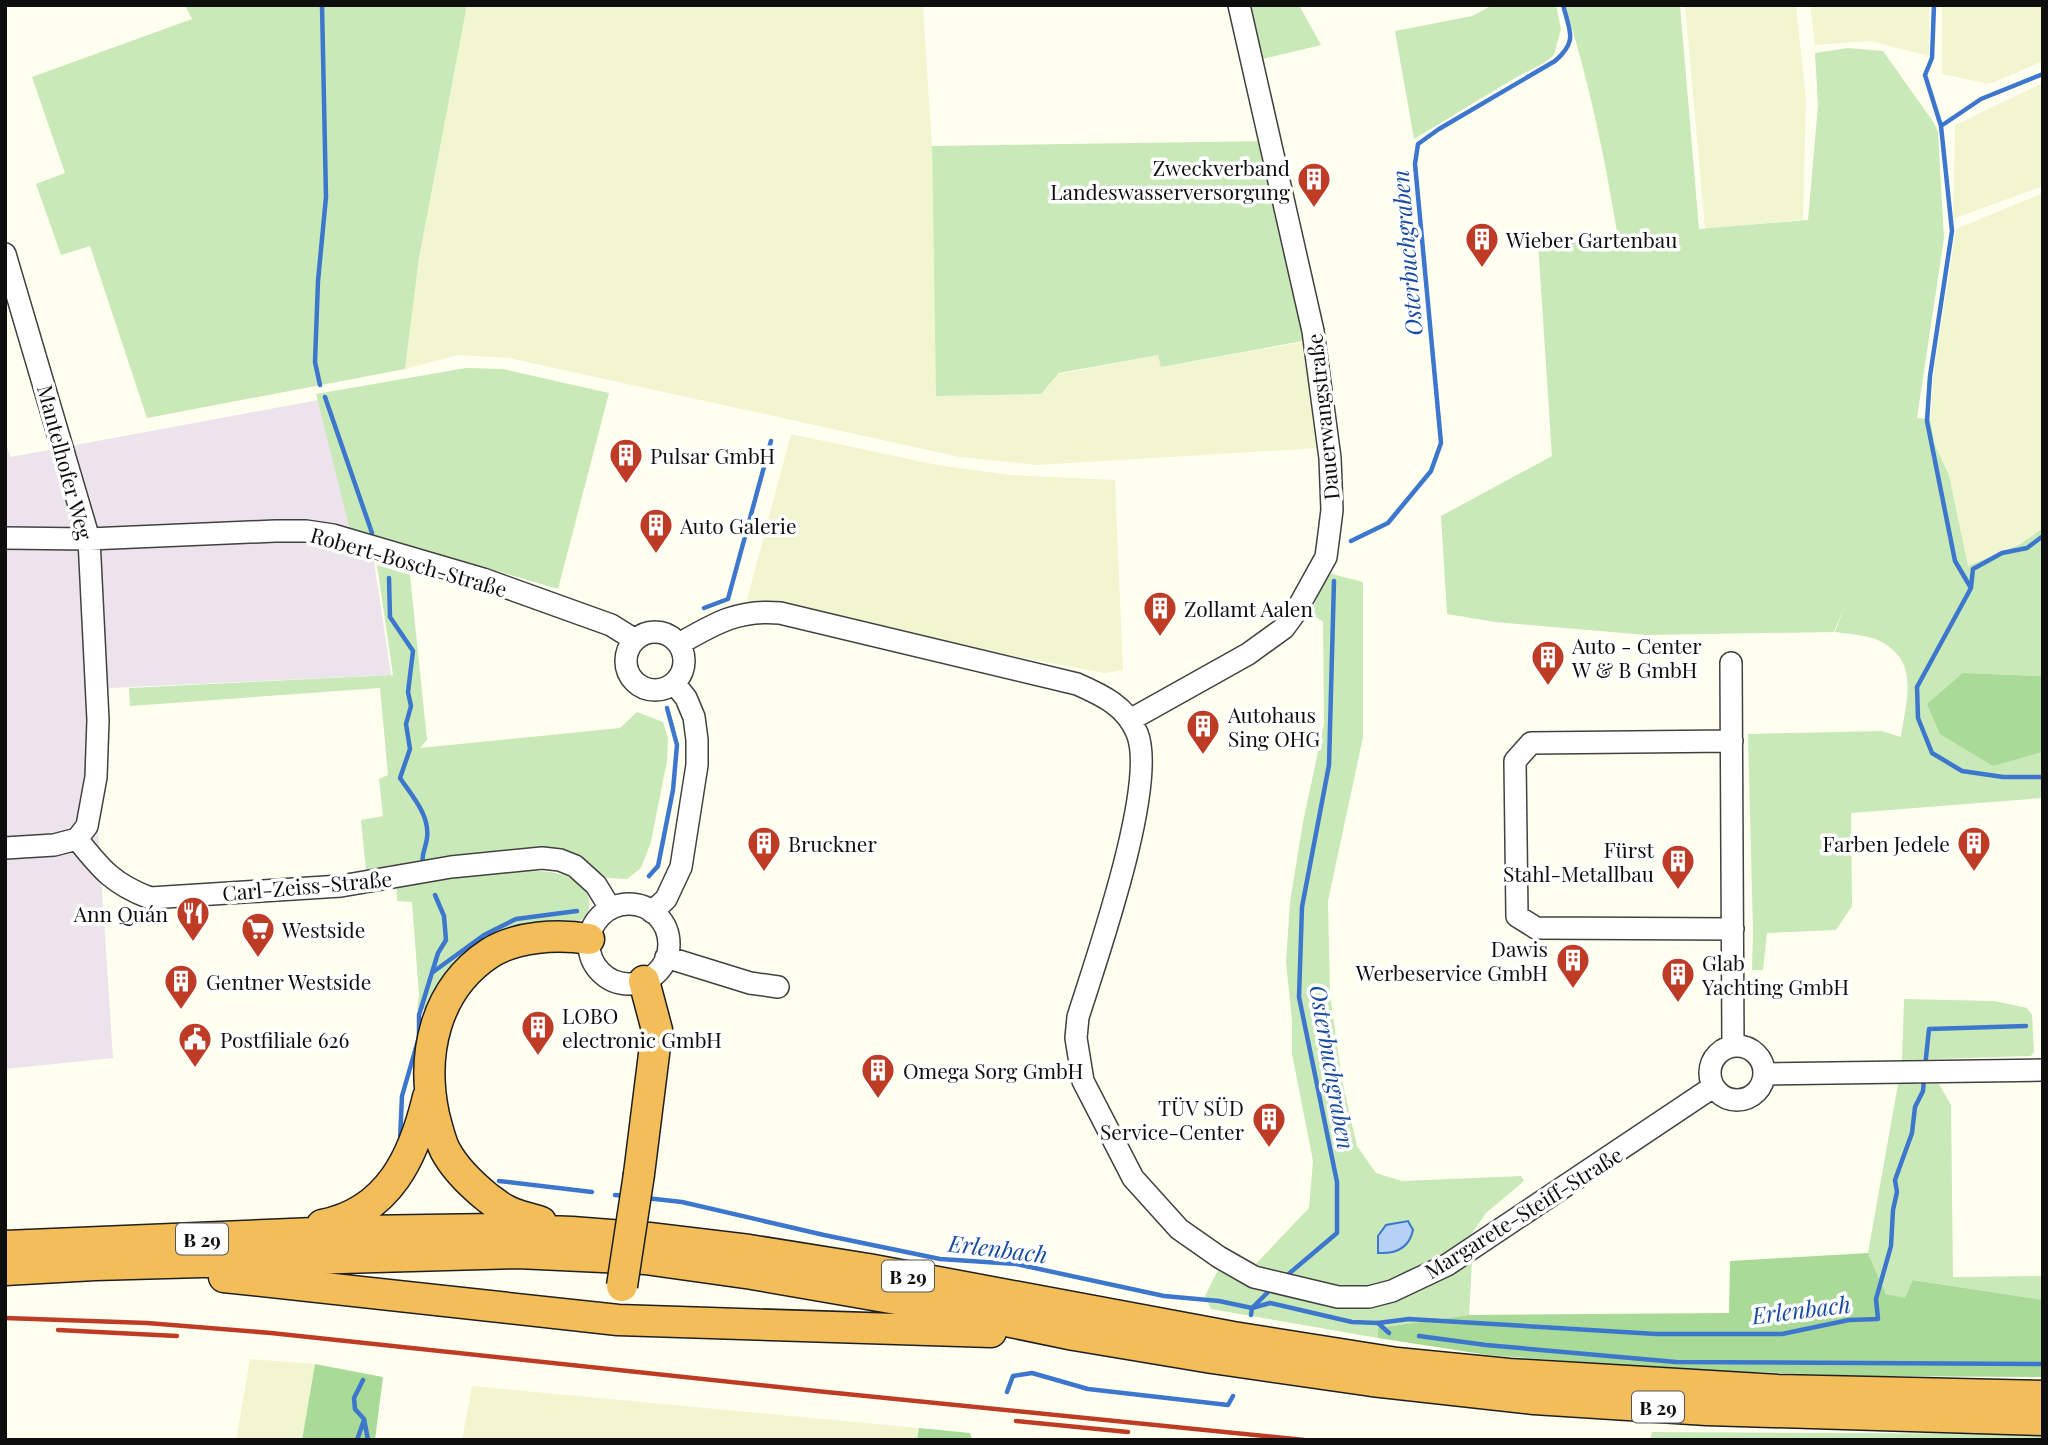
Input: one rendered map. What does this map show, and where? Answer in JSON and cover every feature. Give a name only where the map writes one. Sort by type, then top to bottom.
[{"type":"highway","points":[[572,1232],[505,1210],[471,1185],[445,1150],[429,1093],[428,1063],[437,1021],[452,990],[472,967],[492,952],[515,943],[537,938],[571,936],[589,939]]},
{"type":"highway","points":[[618,1320],[657,1030],[644,981]]},
{"type":"highway","points":[[263,1236],[331,1223],[364,1208],[386,1190],[398,1177],[409,1157],[421,1126],[429,1093]]},
{"type":"highway","name":"B 29","points":[[5,1246],[415,1230],[572,1232],[749,1250],[868,1269],[1233,1337],[1397,1363],[1510,1374],[1777,1390],[2043,1396]]},
{"type":"highway","name":"B 29","points":[[5,1270],[517,1253],[645,1259],[752,1274],[1074,1335],[1275,1368],[1534,1399],[1707,1410],[2043,1420]]},
{"type":"highway","points":[[95,1265],[271,1281],[618,1320],[1074,1335]]},
{"type":"street","name":"Dauerwangstraße","points":[[1130,720],[1248,654],[1283,628],[1295,613],[1326,557],[1332,510],[1330,458],[1313,331],[1239,5]]},
{"type":"street","name":"Mantelhofer Weg","points":[[5,254],[89,539],[98,720],[96,777],[88,825],[77,839]]},
{"type":"street","name":"Robert-Bosch-Straße","points":[[5,538],[89,539],[275,531],[306,531],[332,535],[483,579],[611,625],[635,640]]},
{"type":"street","points":[[679,644],[724,619],[748,613],[780,613],[1077,684],[1110,700],[1130,720]]},
{"type":"street","points":[[658,632],[666,634],[679,644],[684,660],[680,677],[674,684],[656,690],[637,684],[627,667],[629,648],[635,640],[642,635],[658,632]]},
{"type":"street","points":[[1731,663],[1733,1046]]},
{"type":"street","points":[[652,912],[666,899],[681,867],[697,765],[694,717],[686,698],[674,684]]},
{"type":"street","name":"Margarete-Steiff-Straße","points":[[1130,720],[1138,734],[1141,748],[1141,780],[1117,892],[1078,1017],[1076,1038],[1083,1082],[1133,1178],[1179,1229],[1219,1257],[1254,1277],[1338,1297],[1369,1297],[1392,1291],[1447,1265],[1713,1087]]},
{"type":"street","points":[[1732,741],[1531,743],[1515,761],[1517,916],[1536,928],[1733,929]]},
{"type":"street","points":[[5,848],[54,845],[77,839]]},
{"type":"street","name":"Carl-Zeiss-Straße","points":[[77,839],[106,874],[129,890],[150,898],[341,886],[451,867],[542,858],[560,860],[575,866],[596,886],[610,908]]},
{"type":"street","points":[[632,904],[652,912],[667,932],[669,945],[666,957],[654,975],[632,984],[619,983],[607,977],[592,960],[589,939],[592,927],[610,908],[632,904]]},
{"type":"street","points":[[666,957],[750,983],[778,987]]},
{"type":"street","points":[[1743,1046],[1754,1052],[1760,1060],[1764,1074],[1758,1090],[1740,1100],[1719,1094],[1713,1087],[1709,1074],[1716,1055],[1723,1049],[1743,1046]]},
{"type":"street","points":[[1764,1074],[2043,1070]]},
{"type":"shaded area","points":[[324,399],[354,528],[373,555],[391,675],[89,689],[113,1058],[5,1069],[5,443],[11,457]]},
{"type":"green space","points":[[185,5],[467,5],[419,258],[405,369],[147,418],[90,246],[61,255],[36,184],[65,173],[32,77],[192,19]]},
{"type":"green space","points":[[467,5],[923,5],[932,146],[936,396],[1041,394],[1059,374],[1158,355],[1162,367],[1309,341],[1319,448],[1037,465],[960,457],[509,358],[458,355],[405,369],[419,258]]},
{"type":"green space","points":[[1244,5],[1299,5],[1321,45],[1258,60]]},
{"type":"green space","points":[[1493,5],[1556,5],[1561,29],[1554,55],[1414,139],[1395,31],[1472,16]]},
{"type":"green space","points":[[1565,5],[1680,5],[1699,229],[1808,220],[1818,106],[1815,53],[1848,48],[1883,51],[1938,132],[1944,238],[1917,418],[1930,419],[1935,445],[1949,475],[1968,566],[2020,544],[2043,528],[2043,676],[1963,673],[1992,766],[2043,752],[2043,798],[1851,813],[1852,906],[1836,930],[1767,933],[1763,970],[1752,970],[1748,734],[1882,731],[1901,737],[1908,682],[1900,659],[1892,649],[1873,638],[1835,632],[1845,605],[1834,632],[1646,635],[1495,622],[1447,614],[1441,516],[1552,456],[1538,243],[1617,232],[1595,118]]},
{"type":"green space","points":[[1685,5],[1796,5],[1806,100],[1803,220],[1705,229]]},
{"type":"green space","points":[[1810,5],[1929,5],[1929,56],[1870,41],[1815,45]]},
{"type":"green space","points":[[1942,5],[2043,5],[2043,61],[1990,84],[1942,74]]},
{"type":"green space","points":[[2043,83],[2043,186],[1953,219],[1955,125]]},
{"type":"green space","points":[[1270,141],[1314,339],[1161,367],[1158,355],[1059,373],[1041,394],[936,396],[932,146]]},
{"type":"green space","points":[[2043,193],[2043,528],[2020,543],[1968,566],[1949,475],[1935,444],[1930,418],[1934,370],[1956,229]]},
{"type":"green space","points":[[466,368],[503,369],[609,393],[558,589],[350,530],[316,394]]},
{"type":"green space","points":[[791,434],[937,465],[1010,475],[1115,480],[1123,670],[1105,673],[959,646],[816,610],[746,603]]},
{"type":"green space","points":[[377,565],[410,575],[427,740],[420,748],[620,728],[637,712],[663,722],[668,738],[667,761],[651,842],[641,868],[627,879],[607,878],[580,857],[552,849],[436,880],[494,872],[542,871],[563,875],[579,882],[588,895],[589,909],[586,916],[571,924],[516,931],[431,1008],[417,1010],[419,995],[412,902],[397,901],[396,870],[366,870],[361,820],[383,816],[379,779],[388,775],[380,688],[130,706],[129,688],[393,675]]},
{"type":"green space","points":[[1328,573],[1363,582],[1363,737],[1328,901],[1330,994],[1342,1080],[1357,1146],[1376,1173],[1402,1181],[1521,1176],[1524,1181],[1486,1213],[1463,1246],[1472,1261],[1469,1315],[1378,1328],[1378,1338],[1211,1309],[1205,1296],[1226,1254],[1251,1269],[1309,1208],[1313,1161],[1292,1054],[1292,1020],[1286,962],[1290,902],[1303,822],[1324,724],[1323,622],[1311,613]]},
{"type":"green space","points":[[1963,673],[2043,676],[2043,752],[1993,766],[1940,734],[1927,704]]},
{"type":"green space","points":[[1904,999],[1994,1001],[2027,1008],[2032,1015],[2034,1052],[2031,1056],[1902,1060]]},
{"type":"green space","points":[[1898,1084],[1939,1084],[1951,1105],[1953,1277],[2043,1276],[2043,1300],[1914,1280],[1905,1299],[1886,1294],[1868,1253]]},
{"type":"green space","points":[[1868,1253],[1886,1294],[1905,1298],[1913,1280],[2043,1300],[2043,1377],[1862,1376],[1670,1369],[1488,1355],[1378,1338],[1378,1328],[1469,1315],[1729,1313],[1730,1261]]},
{"type":"green space","points":[[250,1359],[315,1364],[302,1440],[236,1440]]},
{"type":"green space","points":[[315,1364],[383,1377],[375,1440],[302,1440]]},
{"type":"green space","points":[[472,1386],[919,1428],[917,1440],[462,1440]]},
{"type":"green space","points":[[919,1428],[970,1433],[972,1440],[917,1440]]},
{"type":"green space","points":[[1652,1432],[2043,1434],[2043,1440],[1650,1440]]},
{"type":"water","points":[[1408,1221],[1413,1230],[1405,1246],[1395,1251],[1378,1253],[1378,1236],[1386,1225]]},
{"type":"waterway","points":[[320,385],[315,362],[318,281],[326,197],[322,5]]},
{"type":"waterway","name":"Osterbuchgraben","points":[[1351,541],[1388,523],[1431,471],[1441,443],[1415,164],[1418,144],[1555,61],[1567,48],[1570,36],[1563,5]]},
{"type":"waterway","points":[[1934,5],[1932,58],[1925,75],[1941,126],[1952,231],[1930,376],[1927,421],[1955,561],[1971,588],[1917,687],[1918,718],[1932,753],[1962,771],[2003,777],[2043,777]]},
{"type":"waterway","points":[[1941,126],[1981,99],[2043,74]]},
{"type":"waterway","points":[[325,397],[372,533]]},
{"type":"waterway","points":[[704,608],[728,599],[771,441]]},
{"type":"waterway","points":[[1971,587],[1973,569],[2002,553],[2027,548],[2043,536]]},
{"type":"waterway","points":[[389,578],[390,617],[413,651],[408,692],[411,706],[406,724],[410,749],[400,778],[426,821],[424,866]]},
{"type":"waterway","name":"Osterbuchgraben","points":[[1285,1277],[1337,1233],[1337,1182],[1299,997],[1302,907],[1329,765],[1334,581]]},
{"type":"waterway","points":[[649,876],[658,866],[673,790],[677,745],[667,708]]},
{"type":"waterway","points":[[400,1140],[402,1096],[419,1037],[419,1015],[438,953],[446,940],[444,916],[435,895]]},
{"type":"waterway","points":[[433,972],[484,935],[516,919],[577,911]]},
{"type":"waterway","name":"Erlenbach","points":[[1925,1067],[1929,1029],[2026,1026]]},
{"type":"waterway","name":"Erlenbach","points":[[646,1198],[682,1202],[940,1259],[1016,1264],[1164,1296],[1219,1301],[1252,1308],[1270,1303],[1352,1322],[1378,1323],[1409,1319],[1656,1334],[1782,1334],[1849,1320],[1878,1319],[1876,1299],[1891,1246],[1897,1192],[1895,1180],[1912,1133],[1915,1107],[1923,1091],[1924,1079]]},
{"type":"waterway","name":"Erlenbach","points":[[499,1181],[592,1192]]},
{"type":"waterway","name":"Erlenbach","points":[[615,1195],[627,1196]]},
{"type":"waterway","name":"Osterbuchgraben","points":[[1251,1315],[1252,1308],[1273,1287]]},
{"type":"waterway","name":"Erlenbach","points":[[1378,1323],[1389,1333]]},
{"type":"waterway","name":"Erlenbach","points":[[1419,1336],[1486,1345],[1676,1362],[2043,1364]]},
{"type":"waterway","name":"Osterbuchgraben","points":[[1007,1392],[1013,1376],[1032,1373],[1088,1389],[1228,1405],[1233,1396]]},
{"type":"waterway","name":"Erlenbach","points":[[363,1380],[354,1398],[355,1409],[364,1419],[368,1440]]},
{"type":"waterway","points":[[357,1440],[364,1420]]},
{"type":"railway","points":[[5,1318],[147,1323],[271,1333],[1304,1440]]},
{"type":"railway","points":[[58,1330],[177,1336]]},
{"type":"railway","points":[[1016,1421],[1128,1432]]},
{"type":"place","name":"Zweckverband Landeswasserversorgung","points":[[1314,209]]},
{"type":"place","name":"Wieber Gartenbau","points":[[1482,269]]},
{"type":"place","name":"Pulsar GmbH","points":[[626,485]]},
{"type":"place","name":"Auto Galerie","points":[[656,555]]},
{"type":"place","name":"Zollamt Aalen","points":[[1160,638]]},
{"type":"place","name":"Auto - Center W & B GmbH","points":[[1548,687]]},
{"type":"place","name":"Autohaus Sing OHG","points":[[1203,756]]},
{"type":"place","name":"Bruckner","points":[[764,873]]},
{"type":"place","name":"Farben Jedele","points":[[1974,873]]},
{"type":"place","name":"Fürst Stahl-Metallbau","points":[[1678,891]]},
{"type":"place","name":"Ann Quán","points":[[193,943]]},
{"type":"place","name":"Westside","points":[[258,959]]},
{"type":"place","name":"Dawis Werbeservice GmbH","points":[[1573,990]]},
{"type":"place","name":"Glab Yachting GmbH","points":[[1678,1004]]},
{"type":"place","name":"Gentner Westside","points":[[181,1011]]},
{"type":"place","name":"LOBO electronic GmbH","points":[[538,1057]]},
{"type":"place","name":"Postfiliale 626","points":[[195,1069]]},
{"type":"place","name":"Omega Sorg GmbH","points":[[878,1100]]},
{"type":"place","name":"TÜV SÜD Service-Center","points":[[1269,1149]]}]
